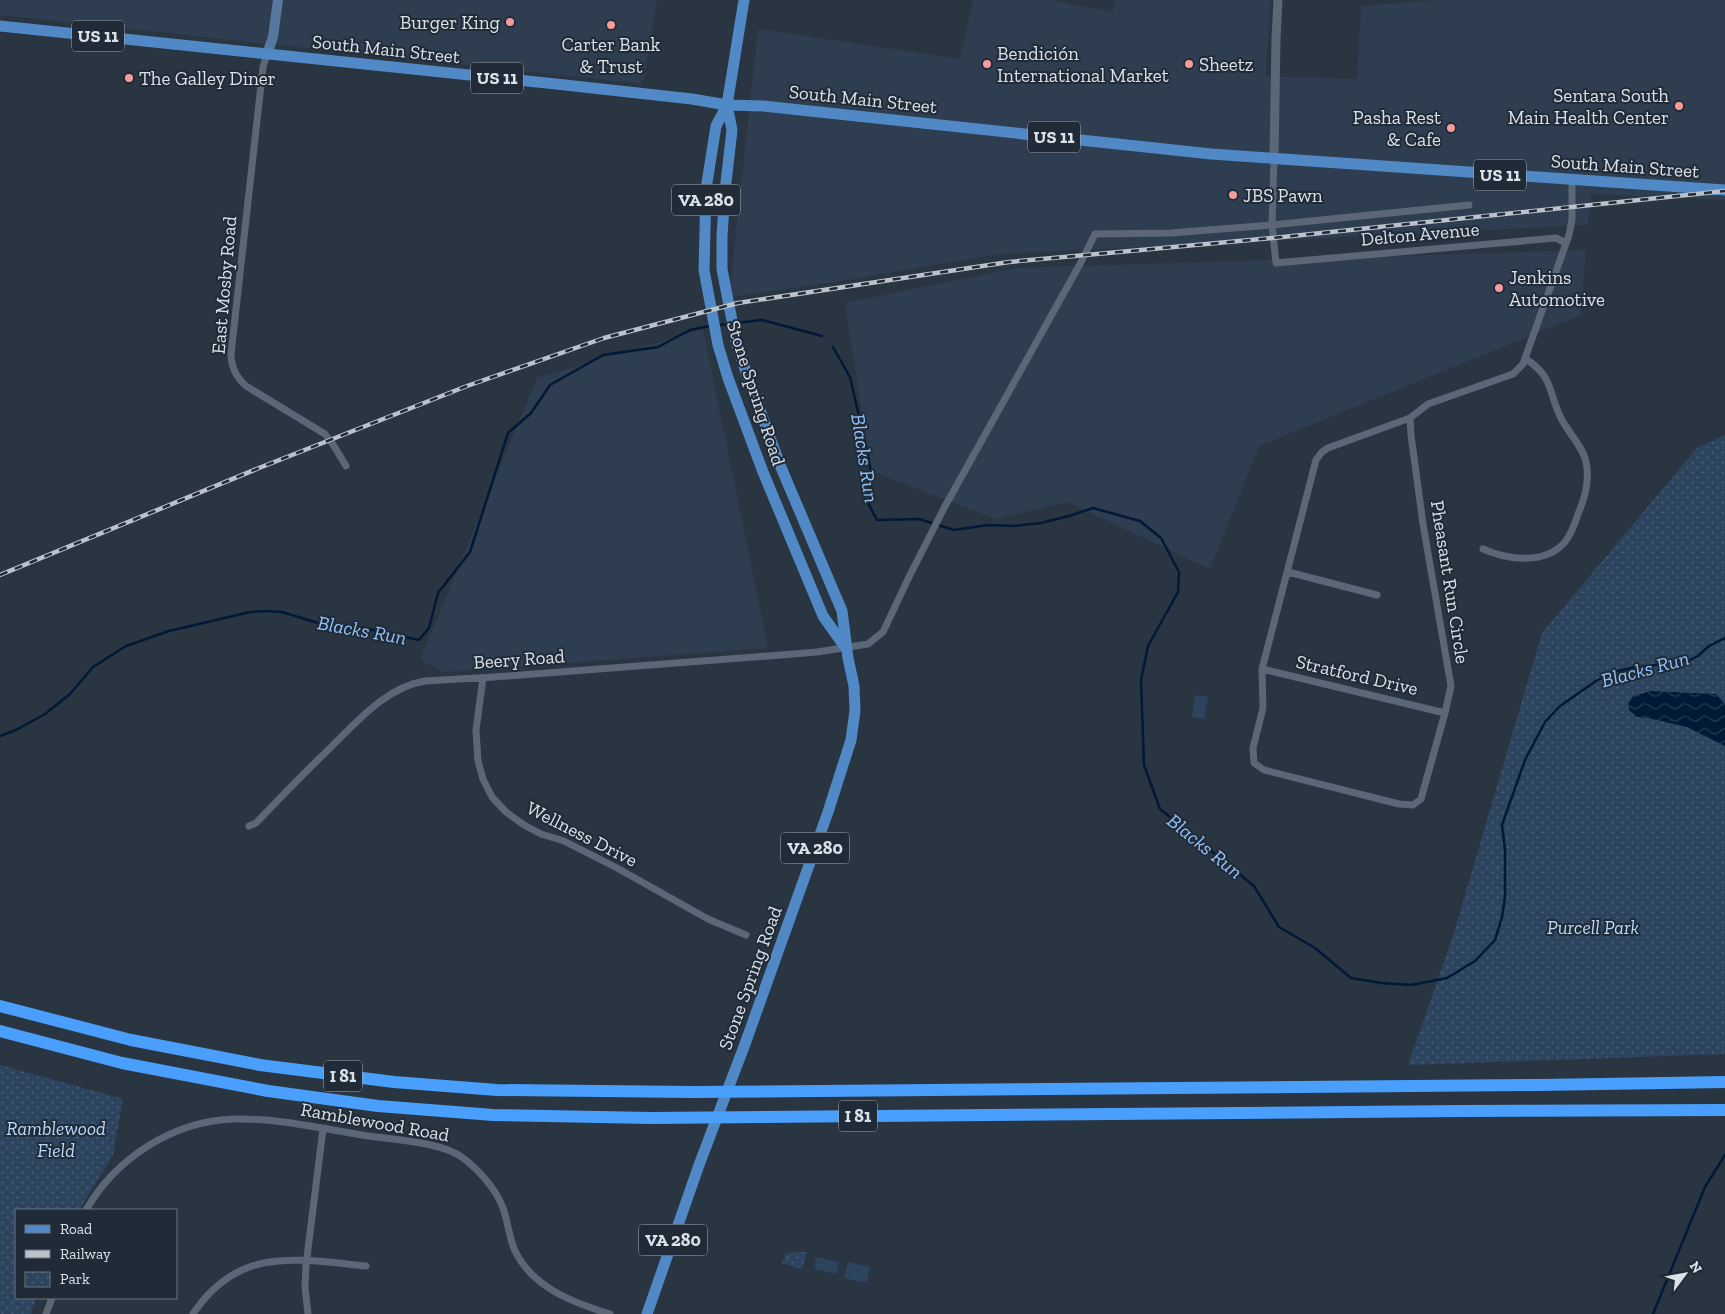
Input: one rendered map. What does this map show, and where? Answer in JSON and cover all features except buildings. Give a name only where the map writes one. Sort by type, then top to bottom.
[{"type":"highway","name":"I 81","points":[[0,1006],[131,1040],[260,1065],[394,1082],[497,1090],[692,1092],[1725,1082]]},
{"type":"highway","name":"I 81","points":[[0,1031],[122,1063],[268,1091],[378,1106],[487,1114],[651,1118],[1461,1110],[1725,1110]]},
{"type":"main road","points":[[267,54],[273,37],[278,0]]},
{"type":"main road","name":"Stone Spring Road","points":[[744,0],[727,105],[716,126],[706,189],[704,270],[708,299],[718,346],[728,378],[763,472],[824,616],[846,648]]},
{"type":"main road","name":"South Main Street","points":[[0,26],[556,84],[692,99],[727,105],[779,108],[1211,154],[1725,190]]},
{"type":"main road","name":"Stone Spring Road","points":[[647,1314],[699,1165],[745,1044],[828,812],[851,740],[855,711],[854,686],[846,648],[842,611],[780,465],[736,341],[722,269],[725,191],[732,130],[727,105]]},
{"type":"street","points":[[1272,224],[1278,0]]},
{"type":"street","name":"East Mosby Road","points":[[267,54],[262,67],[231,354],[232,364],[238,378],[246,386],[325,434],[346,466]]},
{"type":"street","points":[[1410,418],[1428,404],[1513,374],[1521,367],[1526,359],[1566,243],[1572,220],[1572,180]]},
{"type":"street","points":[[846,648],[868,644],[883,632],[929,535],[1095,234],[1171,233],[1469,205]]},
{"type":"street","name":"Delton Avenue","points":[[1272,224],[1276,263],[1556,238],[1566,243]]},
{"type":"street","points":[[1483,549],[1498,555],[1520,558],[1537,557],[1551,552],[1568,538],[1585,496],[1587,474],[1584,456],[1561,418],[1544,375],[1539,368],[1526,359]]},
{"type":"street","name":"Pheasant Run Circle","points":[[1410,418],[1423,524],[1451,686],[1421,799],[1413,805],[1399,804],[1264,770],[1254,763],[1253,748],[1263,708],[1262,669],[1318,456],[1331,447],[1410,418]]},
{"type":"street","points":[[1288,572],[1377,595]]},
{"type":"street","name":"Beery Road","points":[[249,826],[256,823],[375,706],[396,691],[425,680],[482,678],[772,656],[846,648]]},
{"type":"street","name":"Stratford Drive","points":[[1262,669],[1445,713]]},
{"type":"street","name":"Wellness Drive","points":[[482,678],[476,730],[478,761],[487,788],[506,812],[524,826],[541,834],[564,841],[617,868],[708,919],[746,935]]},
{"type":"street","name":"Ramblewood Road","points":[[87,1209],[105,1182],[130,1158],[156,1141],[187,1128],[212,1121],[245,1119],[282,1122],[437,1146],[462,1157],[473,1166],[495,1193],[503,1208],[509,1234],[516,1252],[533,1277],[560,1295],[610,1314]]},
{"type":"street","points":[[308,1314],[305,1287],[307,1260],[323,1129]]},
{"type":"street","points":[[193,1314],[212,1290],[227,1278],[244,1269],[273,1261],[289,1259],[366,1266]]},
{"type":"street","points":[[46,1314],[52,1299]]},
{"type":"shaded area","points":[[0,0],[657,0],[643,84],[0,15]]},
{"type":"shaded area","points":[[973,0],[1050,0],[1113,12],[1115,0],[1270,0],[1266,76],[1357,79],[1361,6],[1438,0],[1725,0],[1725,200],[1591,194],[1588,225],[1000,254],[842,281],[729,297],[758,29],[960,59]]},
{"type":"shaded area","points":[[1586,250],[1581,315],[1259,446],[1210,569],[1067,502],[996,519],[871,471],[845,303],[1017,268]]},
{"type":"shaded area","points":[[703,329],[768,648],[444,672],[420,660],[537,378]]},
{"type":"green space","name":"Purcell Park","points":[[1725,435],[1725,1054],[1408,1065],[1453,936],[1542,633],[1697,448]]},
{"type":"green space","points":[[1195,695],[1208,697],[1204,719],[1192,717]]},
{"type":"green space","name":"Ramblewood Field","points":[[0,1065],[123,1099],[113,1155],[80,1209],[15,1209],[15,1299],[36,1299],[31,1314],[0,1314]]},
{"type":"green space","points":[[807,1252],[802,1269],[782,1263],[786,1253]]},
{"type":"green space","points":[[816,1257],[839,1262],[837,1274],[814,1269]]},
{"type":"green space","points":[[848,1262],[870,1267],[867,1283],[844,1278]]},
{"type":"water","points":[[1650,691],[1716,694],[1725,704],[1725,746],[1687,727],[1637,717],[1629,710],[1628,704],[1633,696]]},
{"type":"waterway","name":"Blacks Run","points":[[736,323],[762,320],[822,336]]},
{"type":"waterway","name":"Blacks Run","points":[[718,325],[730,324]]},
{"type":"waterway","name":"Blacks Run","points":[[0,736],[16,730],[45,714],[70,694],[93,667],[126,646],[169,631],[250,612],[282,612],[331,627],[355,626],[419,640],[429,628],[438,593],[470,552],[508,433],[531,413],[550,385],[603,355],[658,347],[690,330],[710,326]]},
{"type":"waterway","name":"Blacks Run","points":[[833,347],[850,377],[871,472],[869,505],[877,520],[919,519],[954,530],[988,525],[1013,526],[1041,523],[1093,508],[1140,521],[1161,538],[1179,572],[1178,592],[1148,646],[1141,680],[1144,765],[1160,809],[1254,886],[1279,927],[1315,948],[1351,978],[1411,985],[1447,978],[1475,961],[1495,940],[1502,917],[1505,897],[1505,850],[1502,825],[1525,760],[1545,722],[1560,706],[1596,681],[1614,672],[1688,661],[1698,656],[1709,646],[1725,638]]},
{"type":"waterway","points":[[1653,1314],[1705,1187],[1725,1155]]},
{"type":"railway","points":[[0,575],[259,468],[467,386],[604,338],[738,303],[1009,262],[1273,238],[1725,191]]},
{"type":"place","name":"Burger King","points":[[510,22]]},
{"type":"place","name":"Carter Bank & Trust","points":[[611,25]]},
{"type":"place","name":"Bendición International Market","points":[[987,64]]},
{"type":"place","name":"Sheetz","points":[[1189,64]]},
{"type":"place","name":"The Galley Diner","points":[[129,78]]},
{"type":"place","name":"Sentara South Main Health Center","points":[[1679,106]]},
{"type":"place","name":"Pasha Rest & Cafe","points":[[1451,128]]},
{"type":"place","name":"JBS Pawn","points":[[1233,195]]},
{"type":"place","name":"Jenkins Automotive","points":[[1499,288]]}]
